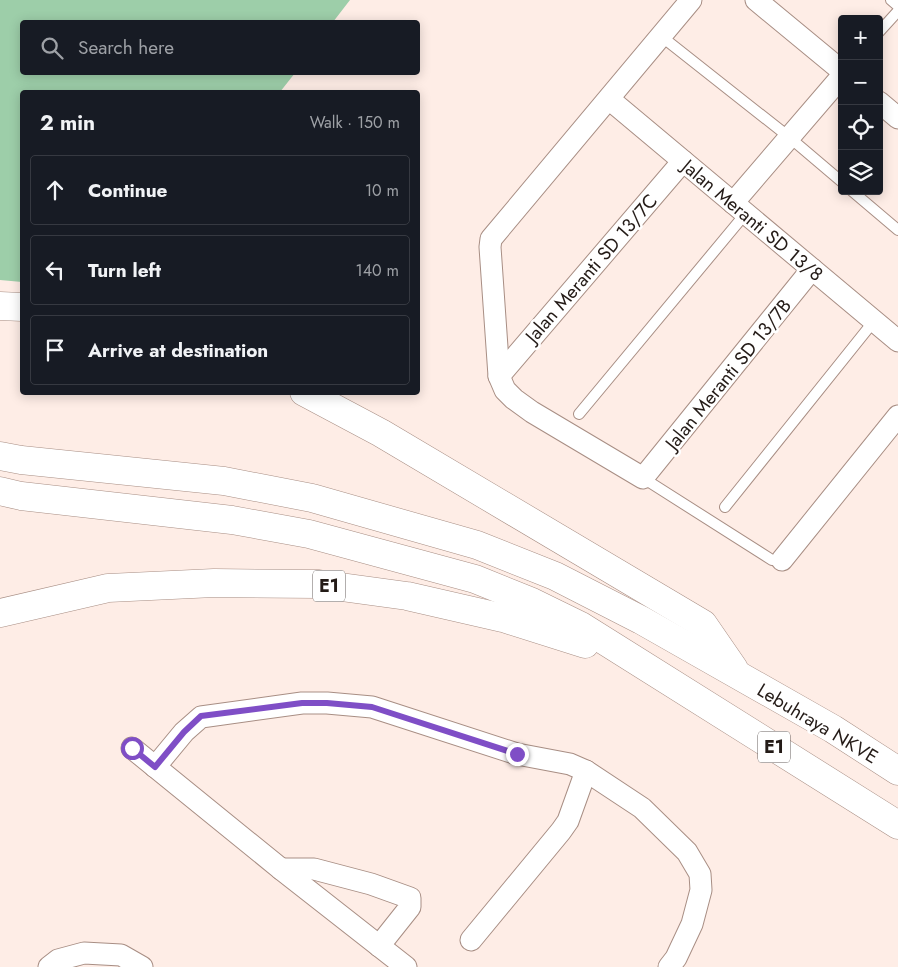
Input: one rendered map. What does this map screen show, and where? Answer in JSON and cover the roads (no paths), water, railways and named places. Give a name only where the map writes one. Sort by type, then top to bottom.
[{"type":"highway","points":[[0,306],[20,307]]},
{"type":"highway","name":"E1","points":[[310,395],[390,438],[703,624],[738,674]]},
{"type":"highway","name":"Lebuhraya NKVE","points":[[0,456],[22,460],[224,481],[312,498],[477,545],[555,576],[641,620],[738,674],[898,771]]},
{"type":"highway","points":[[0,492],[232,520],[309,534],[475,579],[532,602],[581,626],[650,668]]},
{"type":"highway","name":"E1","points":[[0,613],[108,588],[214,583],[319,584],[407,596],[503,618],[577,641],[650,668],[898,825]]},
{"type":"street","points":[[643,478],[532,412],[505,390],[499,376],[490,247],[491,239],[691,0]]},
{"type":"street","points":[[756,0],[838,68]]},
{"type":"street","points":[[740,208],[789,138],[838,81]]},
{"type":"street","name":"Jalan Meranti SD 13/8","points":[[609,99],[898,341]]},
{"type":"street","points":[[883,105],[898,118]]},
{"type":"street","name":"Jalan Meranti SD 13/7C","points":[[499,376],[683,161]]},
{"type":"street","name":"Jalan Meranti SD 13/7B","points":[[643,478],[812,269]]},
{"type":"street","points":[[782,560],[898,416]]},
{"type":"street","points":[[155,767],[184,732],[201,716],[302,703],[372,707],[517,754],[570,764],[586,771],[642,808],[687,852],[700,874],[701,890],[692,924],[676,958],[669,967]]},
{"type":"street","points":[[132,748],[406,967]]},
{"type":"street","points":[[471,940],[562,831],[568,821],[586,771]]},
{"type":"street","points":[[281,869],[314,869],[371,884],[410,898],[410,907],[380,946]]},
{"type":"street","points":[[49,967],[58,960],[84,953],[121,955],[142,967]]},
{"type":"lane","points":[[891,0],[898,6]]},
{"type":"lane","points":[[883,27],[898,10]]},
{"type":"lane","points":[[661,36],[838,179]]},
{"type":"lane","points":[[857,195],[898,230]]},
{"type":"lane","points":[[579,414],[740,208]]},
{"type":"lane","points":[[725,507],[874,321]]},
{"type":"lane","points":[[643,478],[772,560],[782,560]]}]
